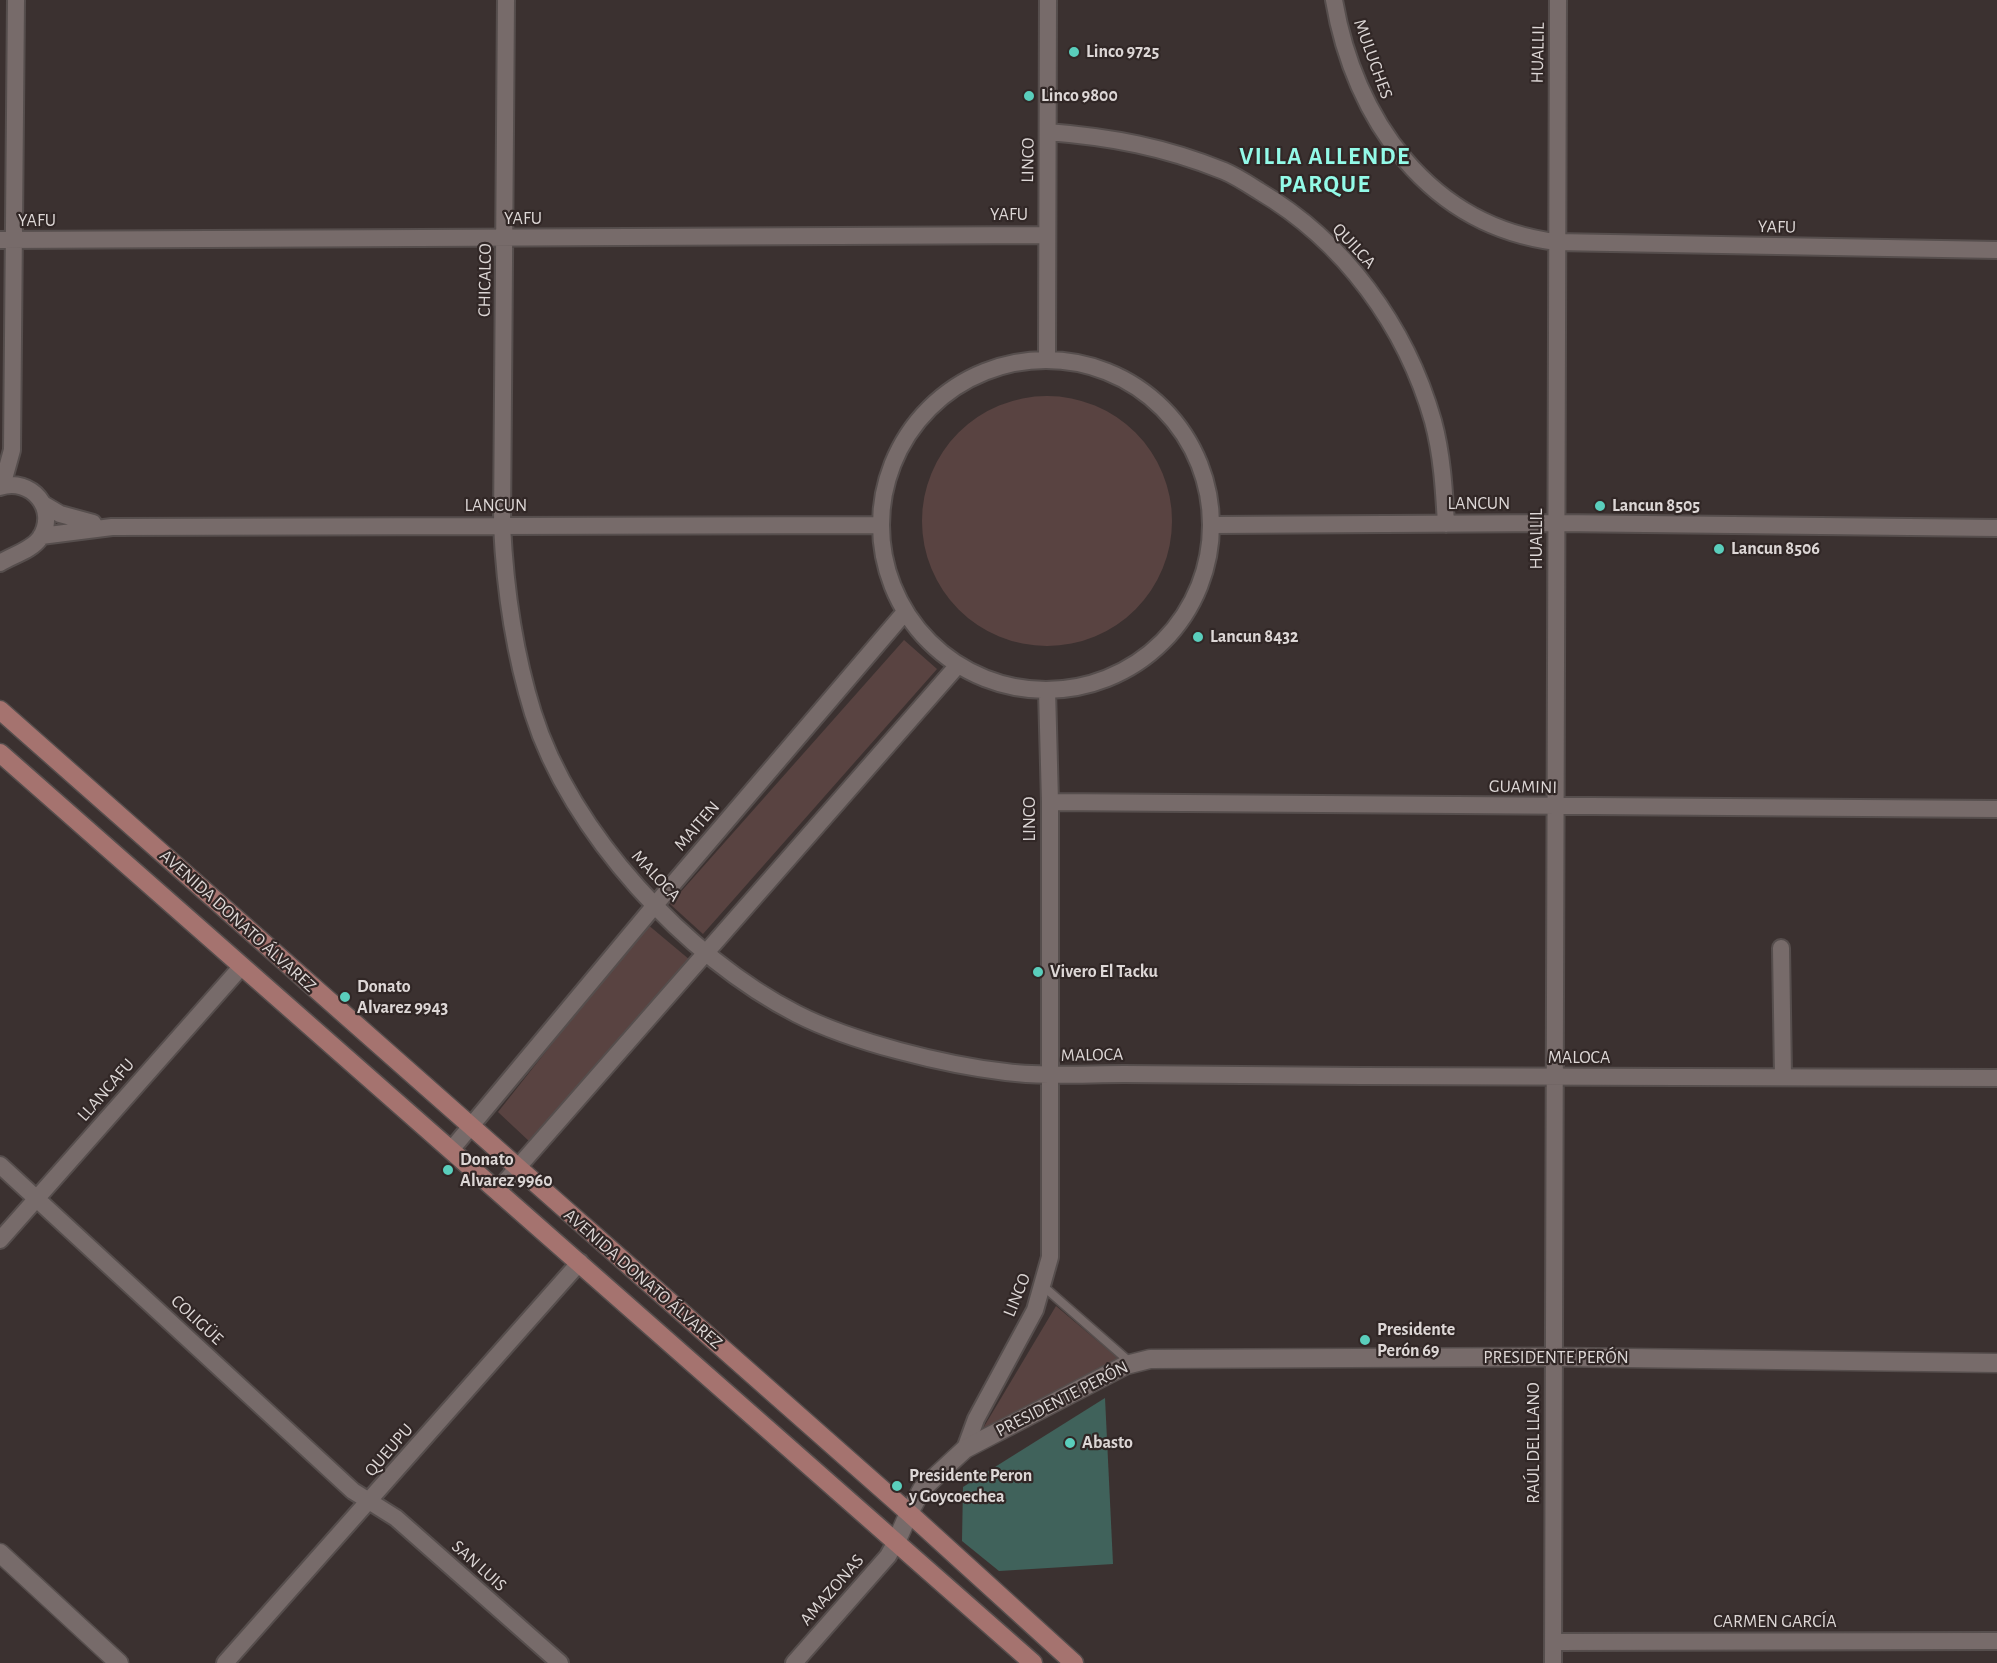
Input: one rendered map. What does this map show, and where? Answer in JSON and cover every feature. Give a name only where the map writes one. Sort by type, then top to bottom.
[{"type":"main road","name":"AVENIDA DONATO ÁLVAREZ","points":[[0,710],[909,1513],[1074,1663]]},
{"type":"main road","name":"AVENIDA DONATO ÁLVAREZ","points":[[0,753],[897,1540],[1034,1663]]},
{"type":"main road","name":"PRESIDENTE PERÓN","points":[[897,1540],[922,1489],[965,1449],[1132,1363],[1176,1358],[1554,1357],[1997,1363]]},
{"type":"main road","points":[[0,1553],[119,1663]]},
{"type":"street","points":[[1,486],[12,450],[7,240],[16,0]]},
{"type":"street","name":"CHICALCO","points":[[502,525],[506,0]]},
{"type":"street","name":"LINCO","points":[[1047,357],[1048,0]]},
{"type":"street","name":"MULUCHES","points":[[1334,0],[1347,55],[1365,102],[1391,146],[1423,179],[1465,210],[1491,225],[1522,238],[1556,242]]},
{"type":"street","name":"HUALLIL","points":[[1556,1078],[1558,0]]},
{"type":"street","name":"QUILCA","points":[[1048,132],[1108,137],[1139,143],[1226,171],[1285,206],[1332,248],[1361,280],[1394,328],[1415,369],[1433,421],[1441,458],[1446,524]]},
{"type":"street","name":"YAFU","points":[[7,240],[1047,235]]},
{"type":"street","name":"YAFU","points":[[1556,242],[1997,250]]},
{"type":"street","points":[[1047,357],[1085,364],[1127,380],[1162,406],[1190,440],[1207,481],[1213,525],[1208,562],[1195,597],[1175,629],[1148,655],[1116,674],[1081,686],[1047,690],[1014,687],[985,678],[958,665],[928,641],[905,612],[889,575],[883,556],[880,525],[890,473],[902,444],[927,410],[960,383],[999,366],[1047,357]]},
{"type":"street","points":[[12,450],[46,515],[41,536]]},
{"type":"street","name":"LANCUN","points":[[1,486],[23,486],[75,520],[112,527]]},
{"type":"street","name":"LANCUN","points":[[1213,525],[1557,524],[1997,528]]},
{"type":"street","name":"MALOCA","points":[[502,525],[509,609],[519,662],[534,716],[546,747],[572,799],[607,851],[654,905],[705,952],[771,1000],[834,1030],[916,1054],[970,1066],[1007,1072],[1050,1075],[1997,1078]]},
{"type":"street","name":"LANCUN","points":[[0,563],[35,544],[41,536],[112,527],[880,525]]},
{"type":"street","points":[[0,550],[18,552]]},
{"type":"street","name":"MAITEN","points":[[451,1150],[654,905],[905,612]]},
{"type":"street","points":[[498,1190],[958,665]]},
{"type":"street","name":"LINCO","points":[[965,1449],[976,1419],[1035,1310],[1050,1257],[1050,802],[1047,690]]},
{"type":"street","name":"GUAMINI","points":[[1050,802],[1997,809]]},
{"type":"street","points":[[1781,948],[1783,1076]]},
{"type":"street","name":"LLANCAFU","points":[[0,1240],[242,966]]},
{"type":"street","name":"RAÚL DEL LLANO","points":[[1553,1663],[1556,1078]]},
{"type":"street","name":"COLIGÜE","points":[[0,1165],[353,1491],[369,1502]]},
{"type":"street","name":"QUEUPU","points":[[225,1663],[580,1262]]},
{"type":"street","name":"SAN LUIS","points":[[369,1502],[396,1518],[560,1663]]},
{"type":"street","name":"AMAZONAS","points":[[794,1663],[888,1556],[897,1540]]},
{"type":"street","name":"CARMEN GARCÍA","points":[[1553,1642],[1997,1641]]},
{"type":"lane","points":[[1043,1286],[1132,1363]]},
{"type":"shaded area","points":[[1047,396],[1071,398],[1095,405],[1126,424],[1144,442],[1163,473],[1170,497],[1172,521],[1170,545],[1163,569],[1144,600],[1126,618],[1095,637],[1071,644],[1047,646],[1023,644],[999,637],[968,618],[950,600],[931,569],[924,545],[922,521],[924,497],[931,473],[950,442],[968,424],[999,405],[1023,398]]},
{"type":"shaded area","points":[[904,640],[937,669],[703,934],[670,904]]},
{"type":"shaded area","points":[[647,924],[690,960],[530,1142],[498,1112]]},
{"type":"shaded area","points":[[1056,1306],[1126,1365],[982,1430]]},
{"type":"building","name":"Abasto","points":[[1105,1398],[1113,1564],[999,1571],[962,1541],[963,1487]]},
{"type":"place","name":"Linco 9725","points":[[1074,52]]},
{"type":"place","name":"Linco 9800","points":[[1029,96]]},
{"type":"place","name":"Lancun 8505","points":[[1600,506]]},
{"type":"place","name":"Lancun 8506","points":[[1719,549]]},
{"type":"place","name":"Lancun 8432","points":[[1198,637]]},
{"type":"place","name":"Vivero El Tacku","points":[[1038,972]]},
{"type":"place","name":"Donato Alvarez 9943","points":[[345,997]]},
{"type":"place","name":"Donato Alvarez 9960","points":[[448,1170]]},
{"type":"place","name":"Presidente Perón 69","points":[[1365,1340]]},
{"type":"place","name":"Abasto","points":[[1070,1443]]},
{"type":"place","name":"Presidente Peron y Goycoechea","points":[[897,1486]]},
{"type":"district","name":"VILLA ALLENDE PARQUE","points":[[1325,171]]}]
